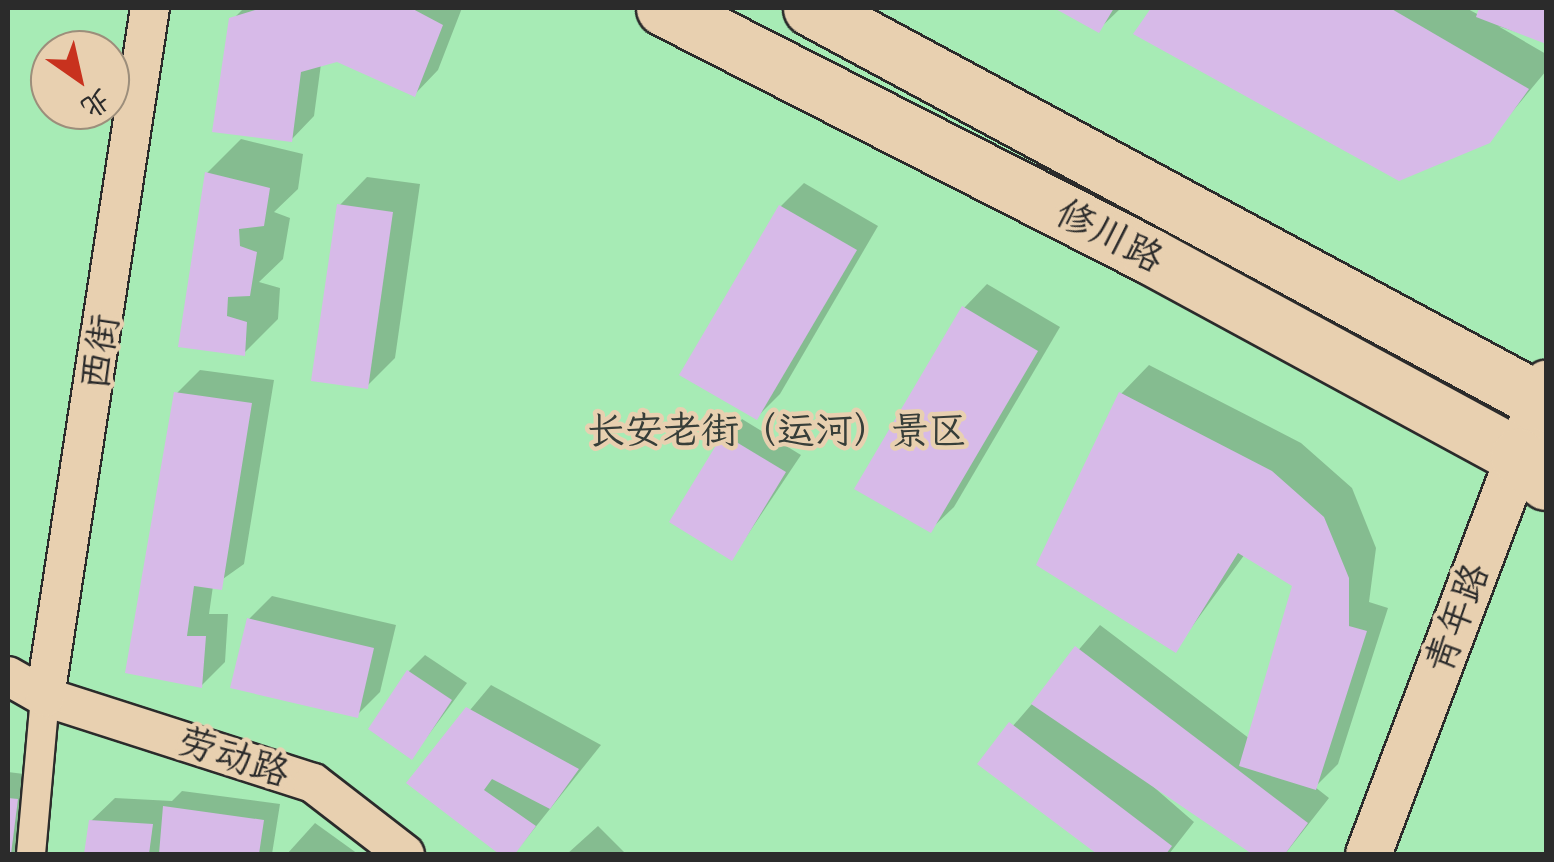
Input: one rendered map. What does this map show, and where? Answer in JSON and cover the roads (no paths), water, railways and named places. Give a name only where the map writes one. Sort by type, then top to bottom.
[{"type":"main road","name":"修川路","points":[[664,8],[1532,469]]},
{"type":"main road","name":"修川路","points":[[811,8],[1544,395]]},
{"type":"street","name":"西街","points":[[45,696],[150,8]]},
{"type":"street","name":"青年路","points":[[1368,854],[1532,469],[1544,395]]},
{"type":"street","name":"劳动路","points":[[8,676],[45,696],[313,783],[405,854]]},
{"type":"street","points":[[32,854],[45,696]]},
{"type":"park label","name":"长安老街（运河）景区","points":[[777,431]]}]
